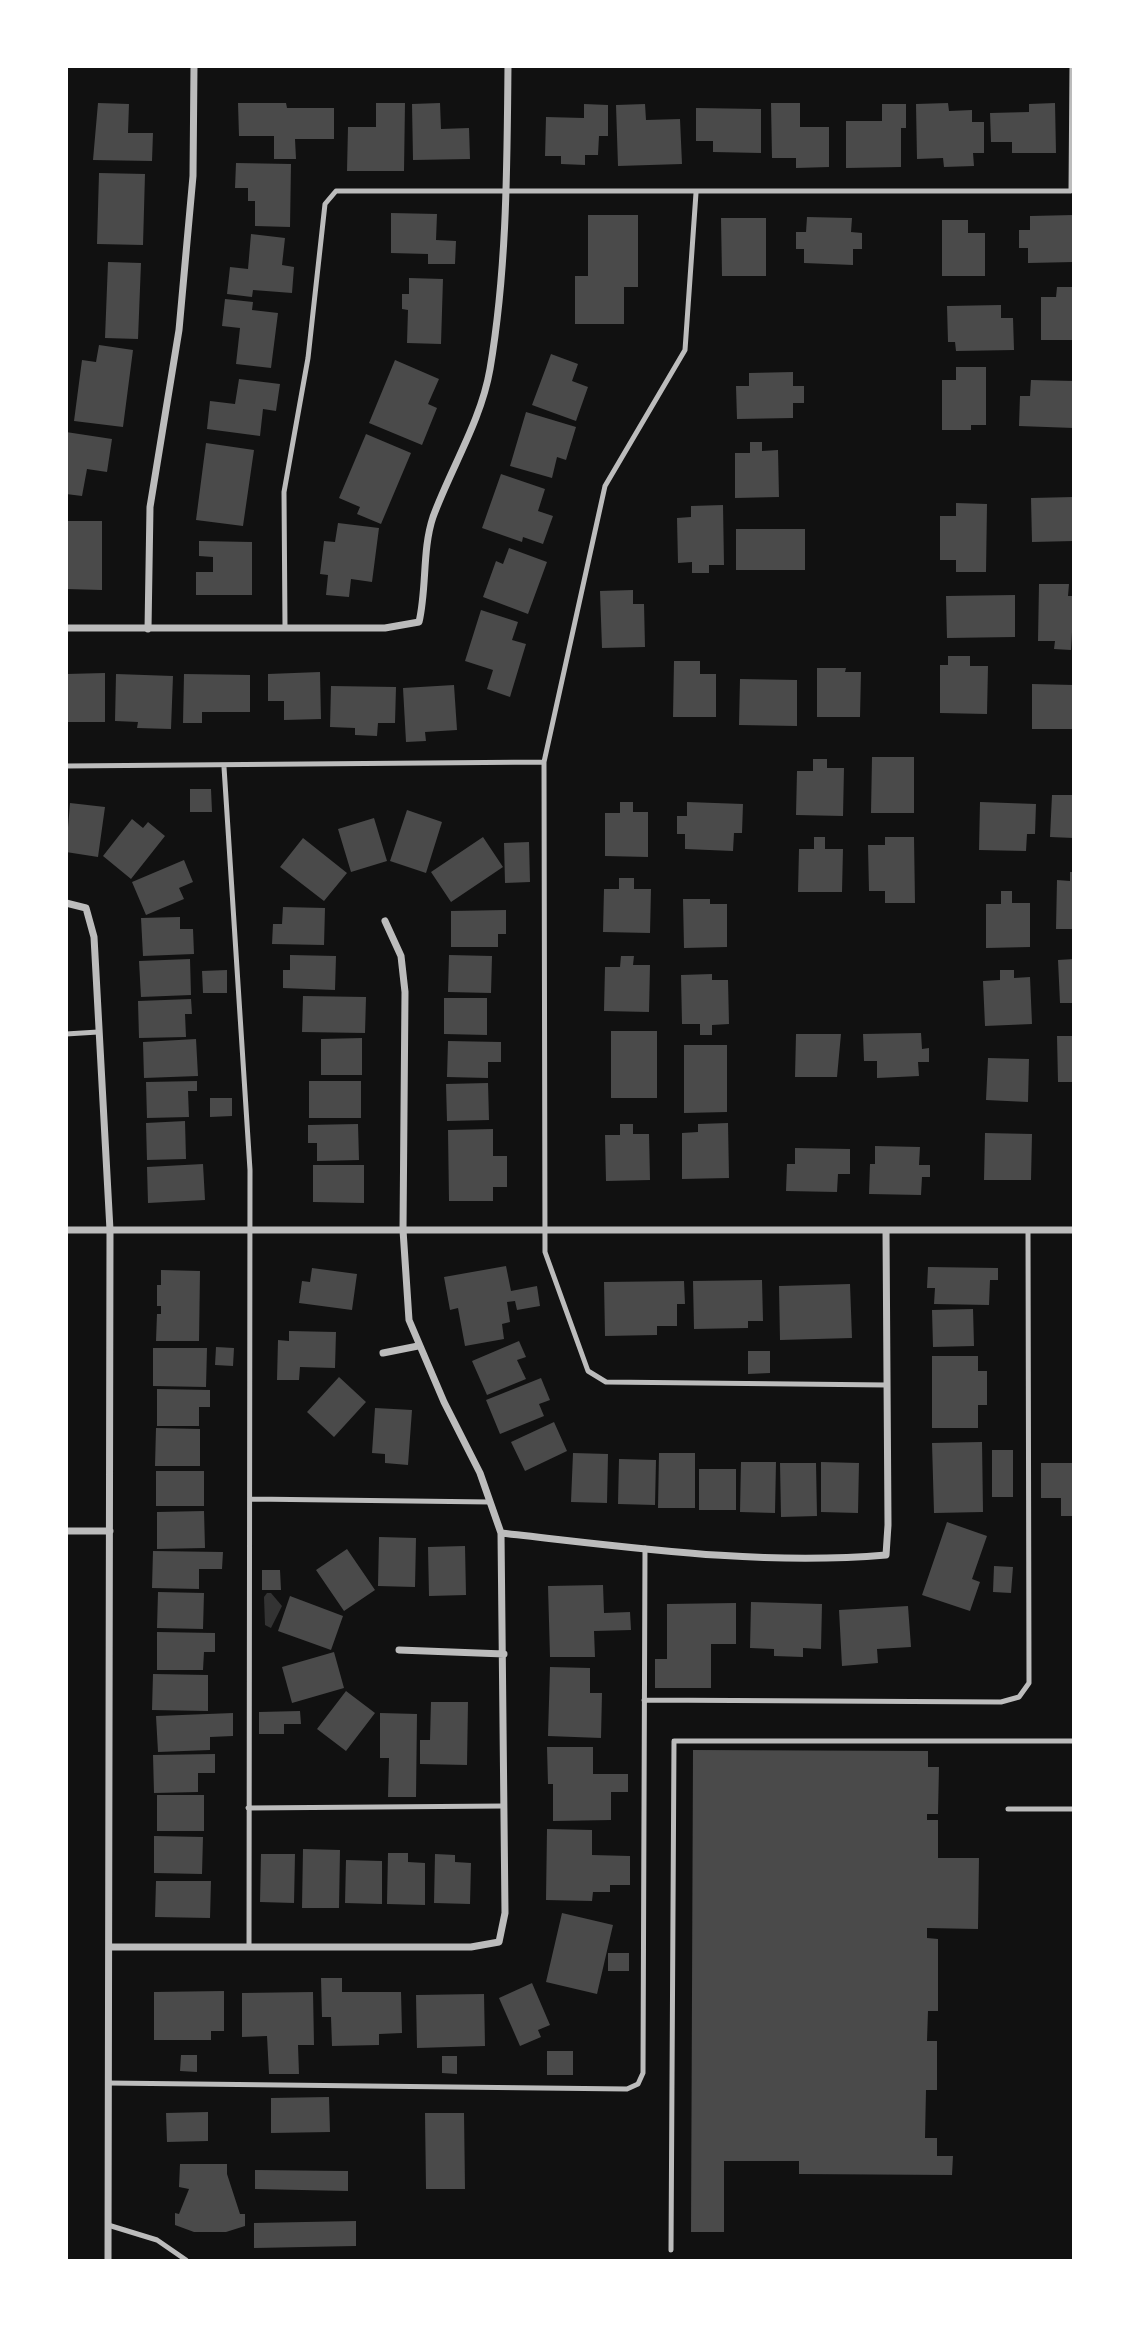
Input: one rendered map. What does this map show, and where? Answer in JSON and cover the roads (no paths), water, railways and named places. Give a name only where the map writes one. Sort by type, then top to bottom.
[{"type":"street","points":[[148,629],[150,507],[179,330],[193,176],[194,66]]},
{"type":"street","points":[[66,628],[385,628],[419,622],[426,594],[432,520],[478,411],[490,371],[507,192],[508,66]]},
{"type":"street","points":[[66,903],[86,908],[94,937],[110,1230],[108,2260]]},
{"type":"street","points":[[109,1947],[471,1947],[499,1942],[505,1913],[501,1533],[480,1473],[418,1346],[409,1320],[403,1230],[405,992],[401,956],[386,921]]},
{"type":"street","points":[[66,1230],[1073,1230]]},
{"type":"street","points":[[501,1533],[705,1556],[809,1559],[886,1555],[886,1230]]},
{"type":"street","points":[[383,1353],[418,1346]]},
{"type":"street","points":[[66,1531],[110,1531]]},
{"type":"street","points":[[398,1650],[504,1654]]},
{"type":"lane","points":[[285,627],[285,492],[308,358],[325,204],[336,191],[1071,191],[1072,66]]},
{"type":"lane","points":[[696,193],[685,349],[605,486],[544,762],[544,1230],[550,1274],[588,1371],[606,1382],[887,1385]]},
{"type":"lane","points":[[66,766],[224,767],[544,762]]},
{"type":"lane","points":[[224,767],[249,1156],[251,1499],[248,1947]]},
{"type":"lane","points":[[66,1034],[98,1031]]},
{"type":"lane","points":[[644,1700],[1001,1702],[1019,1697],[1029,1683],[1028,1230]]},
{"type":"lane","points":[[251,1499],[490,1502]]},
{"type":"lane","points":[[108,2083],[627,2089],[638,2084],[643,2073],[645,1548]]},
{"type":"lane","points":[[671,2250],[674,1741],[1073,1741]]},
{"type":"lane","points":[[247,1808],[504,1806]]},
{"type":"lane","points":[[1008,1809],[1073,1809]]},
{"type":"lane","points":[[108,2225],[157,2240],[186,2260]]}]
